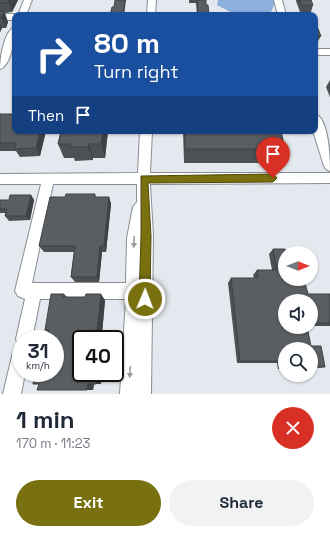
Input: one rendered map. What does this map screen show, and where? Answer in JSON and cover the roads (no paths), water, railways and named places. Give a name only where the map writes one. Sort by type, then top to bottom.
[{"type":"street","points":[[23,12],[28,0]]},
{"type":"street","points":[[151,12],[152,0]]},
{"type":"street","points":[[278,0],[281,12]]},
{"type":"street","points":[[0,17],[12,17]]},
{"type":"street","points":[[0,66],[7,54],[12,39]]},
{"type":"street","points":[[318,52],[330,52]]},
{"type":"street","points":[[318,128],[330,166]]},
{"type":"street","points":[[129,394],[134,291],[134,238],[143,184],[146,134]]},
{"type":"street","points":[[0,179],[48,179],[143,184],[330,178]]},
{"type":"street","points":[[48,179],[22,291],[134,291]]},
{"type":"street","points":[[142,394],[146,236],[143,184]]},
{"type":"street","points":[[26,330],[34,291]]},
{"type":"street","points":[[12,394],[15,382]]}]
